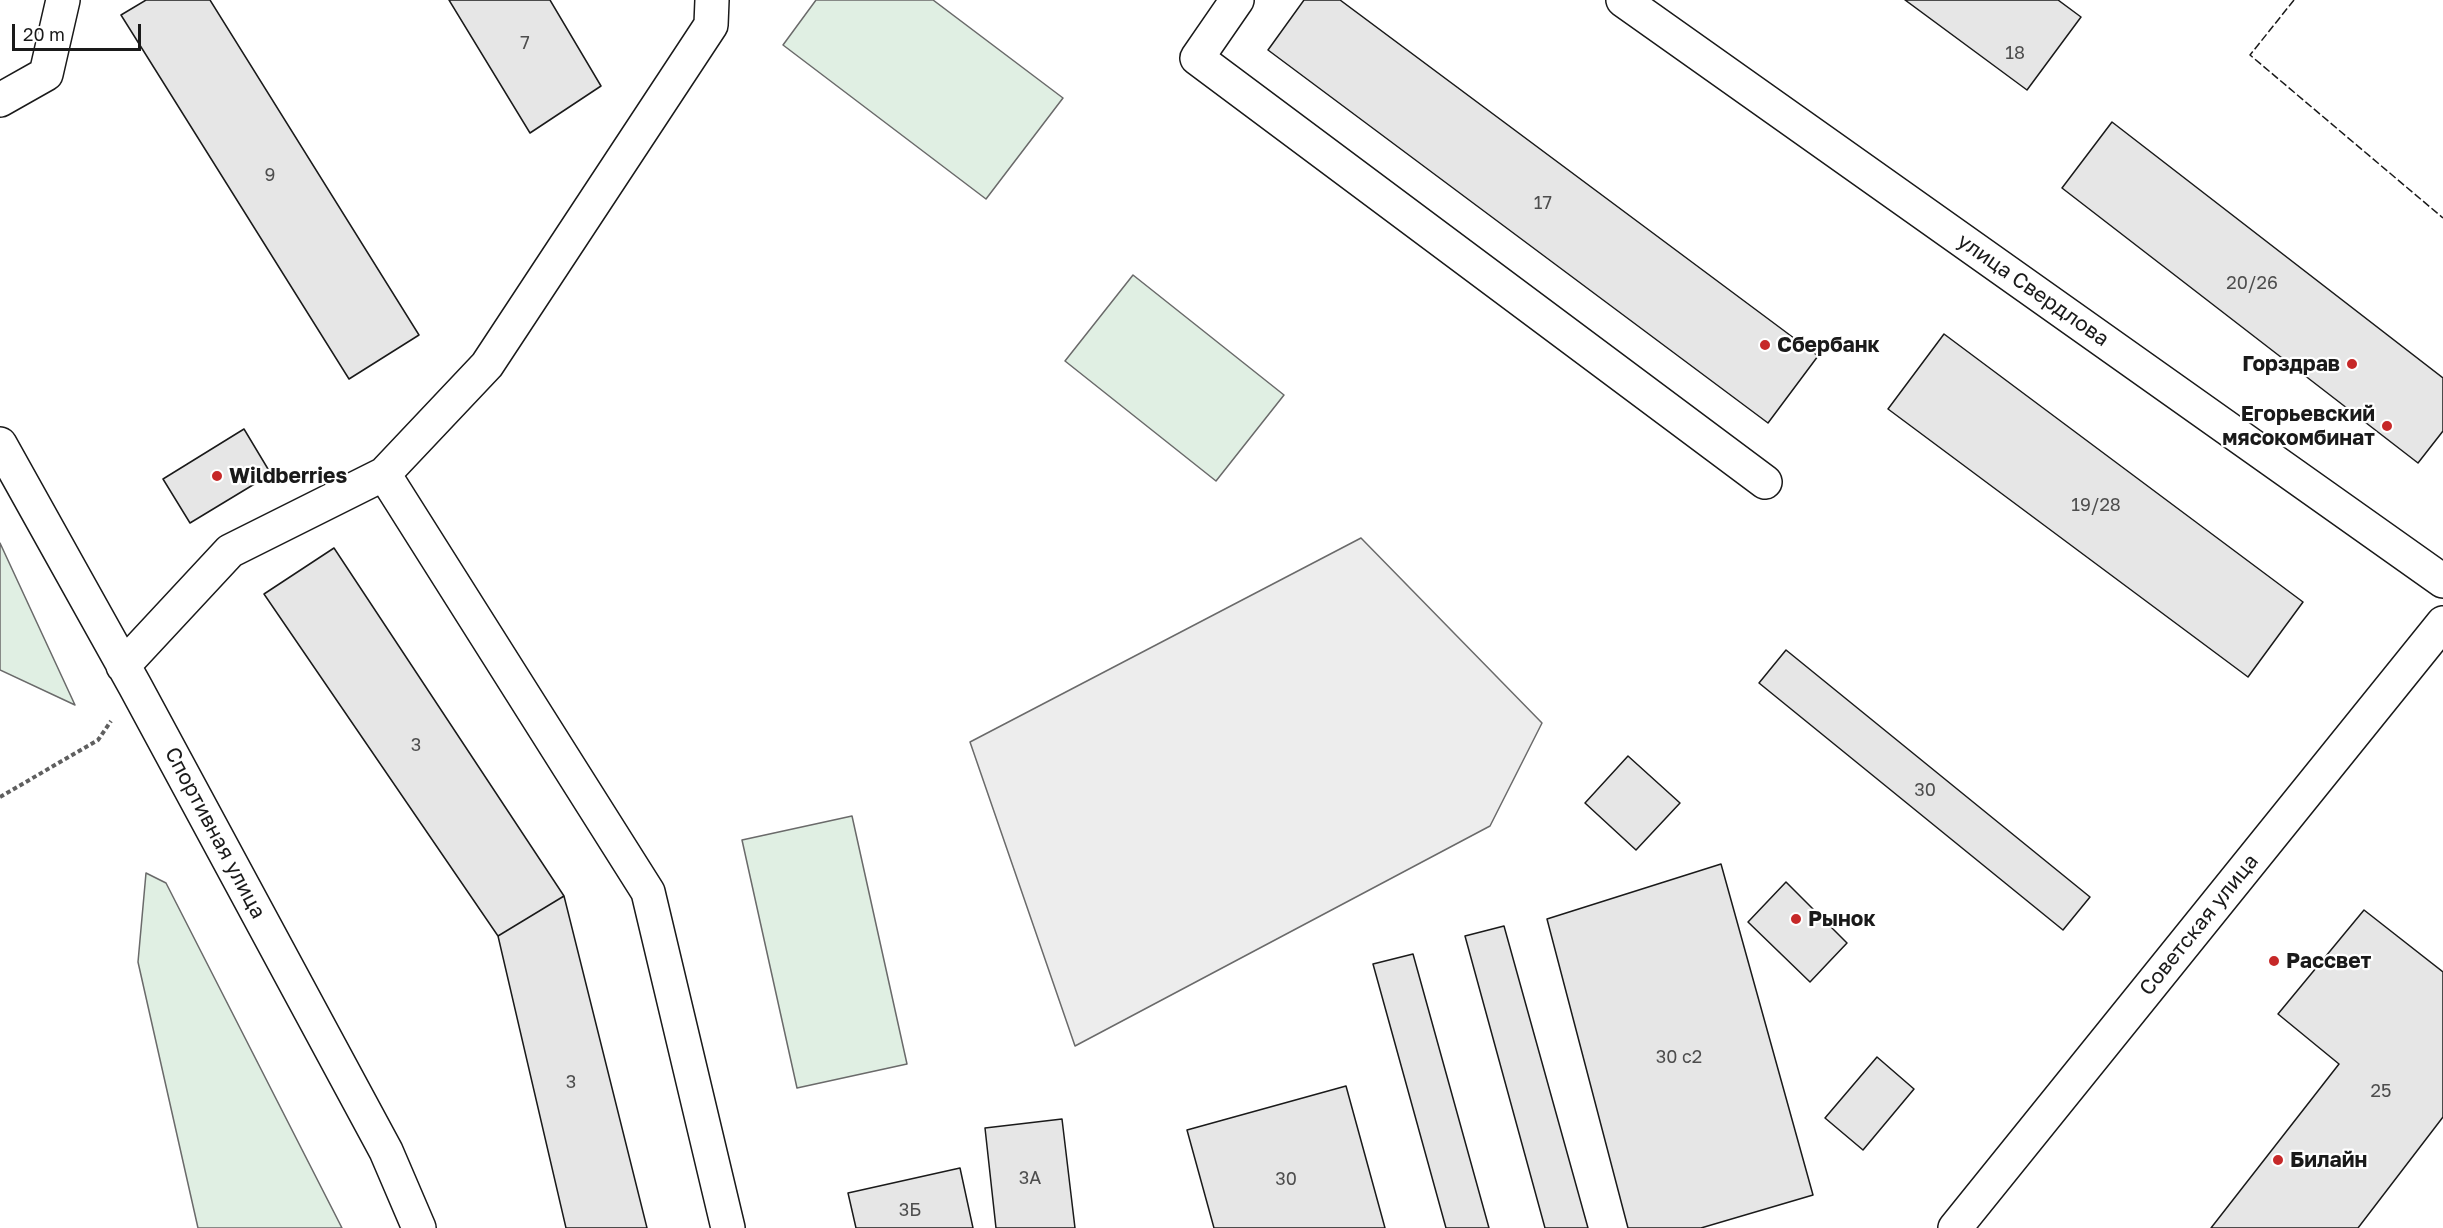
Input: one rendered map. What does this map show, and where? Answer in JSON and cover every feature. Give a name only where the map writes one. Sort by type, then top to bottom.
[{"type":"street","points":[[0,100],[46,74],[63,0]]},
{"type":"street","points":[[129,676],[230,550],[384,474],[487,365],[711,25],[712,0]]},
{"type":"street","points":[[1237,0],[1197,58],[1765,482]]},
{"type":"street","name":"улица Свердлова","points":[[1623,0],[2443,581]]},
{"type":"street","name":"Спортивная улица","points":[[0,444],[129,676],[386,1151],[418,1228]]},
{"type":"street","points":[[384,474],[648,892],[728,1228]]},
{"type":"street","name":"Советская улица","points":[[1955,1228],[2443,623]]},
{"type":"path","points":[[0,797],[98,740],[129,676]]},
{"type":"green space","points":[[816,0],[933,0],[1063,98],[986,199],[783,45]]},
{"type":"green space","points":[[1133,275],[1284,395],[1216,481],[1065,361]]},
{"type":"green space","points":[[0,543],[75,705],[0,670]]},
{"type":"green space","points":[[852,816],[907,1064],[797,1088],[742,840]]},
{"type":"green space","points":[[146,873],[166,883],[342,1228],[198,1228],[138,962]]},
{"type":"shaded area","points":[[1361,538],[1542,723],[1490,826],[1075,1046],[970,742]]},
{"type":"building","points":[[146,0],[210,0],[419,335],[349,379],[121,15]]},
{"type":"building","points":[[449,0],[550,0],[601,86],[530,133]]},
{"type":"building","points":[[1304,0],[1340,0],[1818,356],[1768,423],[1268,50]]},
{"type":"building","points":[[1905,0],[2058,0],[2081,17],[2027,90]]},
{"type":"building","points":[[2112,122],[2443,378],[2443,431],[2418,463],[2062,188]]},
{"type":"building","points":[[1944,334],[2303,602],[2248,677],[1888,409]]},
{"type":"building","name":"Wildberries","points":[[244,429],[271,474],[190,523],[163,479]]},
{"type":"building","points":[[334,548],[564,896],[498,936],[264,594]]},
{"type":"building","points":[[1786,650],[2090,897],[2063,930],[1759,683]]},
{"type":"building","points":[[1628,756],[1680,803],[1636,850],[1585,803]]},
{"type":"building","points":[[1721,864],[1813,1195],[1701,1228],[1628,1228],[1547,919]]},
{"type":"building","points":[[1786,882],[1847,943],[1810,982],[1748,922]]},
{"type":"building","points":[[564,896],[647,1228],[566,1228],[498,936]]},
{"type":"building","points":[[2364,910],[2443,972],[2443,1117],[2358,1228],[2211,1228],[2339,1064],[2278,1014]]},
{"type":"building","points":[[1504,926],[1588,1228],[1545,1228],[1465,936]]},
{"type":"building","points":[[1413,954],[1489,1228],[1446,1228],[1373,964]]},
{"type":"building","points":[[1877,1057],[1914,1089],[1863,1150],[1825,1118]]},
{"type":"building","points":[[1346,1086],[1385,1228],[1214,1228],[1187,1130]]},
{"type":"building","points":[[1062,1119],[1075,1228],[996,1228],[985,1128]]},
{"type":"building","points":[[960,1168],[973,1228],[856,1228],[848,1193]]},
{"type":"fence","points":[[2294,0],[2250,55],[2443,218]]},
{"type":"place","name":"Сбербанк","points":[[1765,345]]},
{"type":"place","name":"Горздрав","points":[[2352,364]]},
{"type":"place","name":"Егорьевский мясокомбинат","points":[[2387,426]]},
{"type":"place","name":"Wildberries","points":[[217,476]]},
{"type":"place","name":"Рынок","points":[[1796,919]]},
{"type":"place","name":"Рассвет","points":[[2274,961]]},
{"type":"place","name":"Билайн","points":[[2278,1160]]}]
